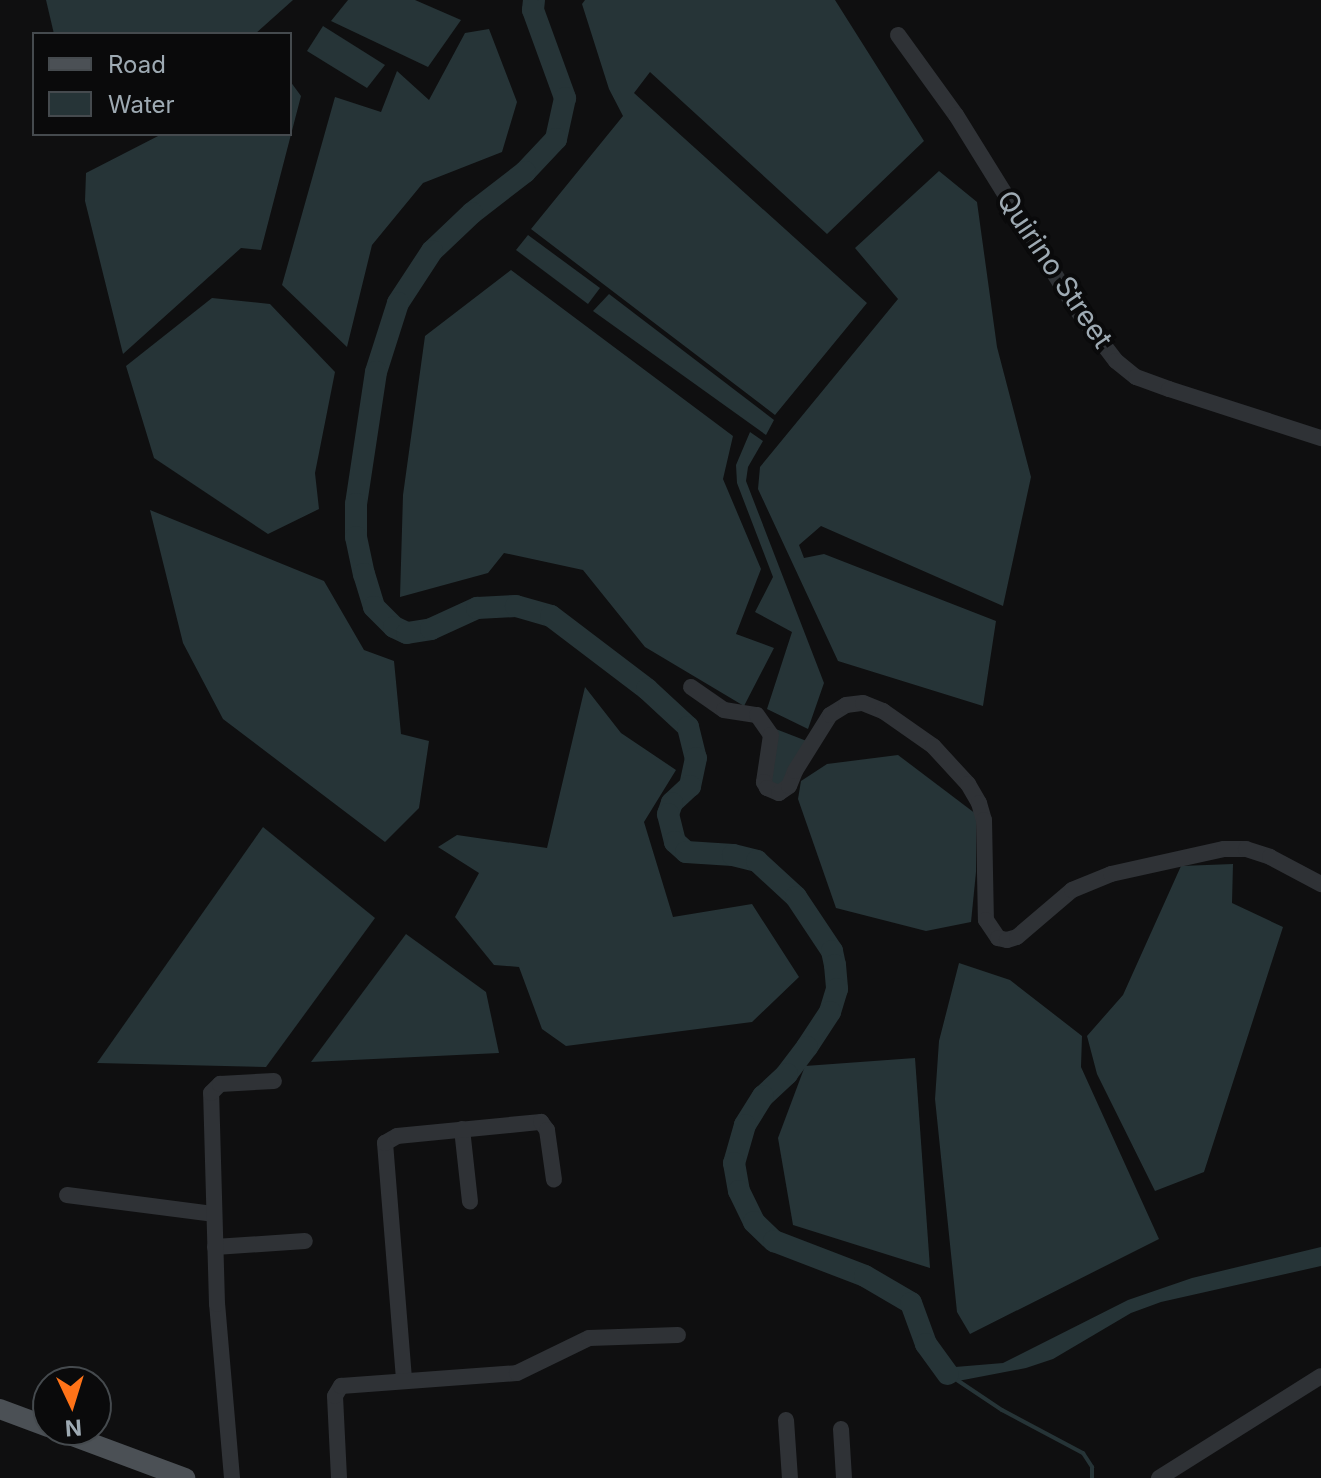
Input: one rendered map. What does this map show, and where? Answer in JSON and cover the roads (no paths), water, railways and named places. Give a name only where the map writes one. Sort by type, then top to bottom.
[{"type":"main road","points":[[0,1409],[32,1421]]},
{"type":"main road","points":[[99,1446],[185,1478]]},
{"type":"street","name":"Quirino Street","points":[[898,35],[956,115],[1077,310],[1116,361],[1136,377],[1321,438]]},
{"type":"street","points":[[691,687],[724,710],[757,715],[771,735],[764,782],[767,788],[779,793],[789,786],[830,715],[846,705],[863,703],[883,711],[933,746],[968,784],[979,803],[984,820],[986,920],[998,938],[1007,940],[1017,937],[1072,890],[1111,874],[1224,849],[1246,849],[1270,857],[1321,884]]},
{"type":"street","points":[[232,1478],[213,1214],[211,1093],[220,1084],[274,1081]]},
{"type":"street","points":[[404,1379],[398,1281],[383,1149],[388,1139],[541,1122],[547,1130],[554,1180]]},
{"type":"street","points":[[462,1129],[470,1202]]},
{"type":"street","points":[[67,1195],[213,1214]]},
{"type":"street","points":[[215,1247],[305,1241]]},
{"type":"street","points":[[339,1478],[336,1390],[348,1384],[517,1373],[589,1338],[678,1335]]},
{"type":"street","points":[[1159,1478],[1321,1376]]},
{"type":"street","points":[[786,1420],[790,1478]]},
{"type":"street","points":[[841,1429],[844,1478]]},
{"type":"water","points":[[46,0],[293,0],[257,32],[54,32]]},
{"type":"water","points":[[348,0],[415,0],[461,20],[428,67],[331,21]]},
{"type":"water","points":[[585,0],[835,0],[924,141],[827,234],[650,72],[634,93],[867,303],[775,415],[531,229],[623,116],[609,89],[582,4]]},
{"type":"water","points":[[323,26],[385,65],[367,88],[307,51]]},
{"type":"water","points":[[489,29],[517,102],[502,152],[423,183],[372,245],[347,347],[282,285],[335,97],[381,112],[397,71],[429,100],[465,33]]},
{"type":"water","points":[[292,84],[301,96],[292,131]]},
{"type":"water","points":[[158,136],[291,136],[261,250],[241,248],[123,354],[85,201],[86,173]]},
{"type":"water","points":[[939,171],[977,202],[997,347],[1031,477],[1003,606],[821,526],[799,545],[804,558],[824,554],[996,621],[983,706],[838,661],[758,489],[760,467],[898,299],[855,248]]},
{"type":"water","points":[[528,235],[600,288],[588,304],[516,250]]},
{"type":"water","points":[[511,270],[733,436],[723,479],[761,569],[736,634],[774,648],[744,706],[645,647],[583,570],[504,553],[488,573],[400,597],[403,495],[425,336]]},
{"type":"water","points":[[609,294],[774,420],[766,435],[593,311]]},
{"type":"water","points":[[212,298],[270,304],[335,372],[315,473],[319,509],[268,534],[154,458],[126,366]]},
{"type":"water","points":[[750,432],[763,441],[748,467],[746,481],[824,683],[808,729],[767,709],[792,632],[755,612],[773,577],[737,483],[736,465]]},
{"type":"water","points":[[150,510],[324,581],[364,650],[394,661],[401,734],[429,741],[419,808],[385,842],[223,719],[183,643]]},
{"type":"water","points":[[585,687],[621,733],[676,770],[644,822],[673,917],[752,904],[799,977],[752,1022],[566,1046],[542,1029],[519,967],[494,965],[455,917],[479,873],[438,847],[457,835],[547,848]]},
{"type":"water","points":[[768,726],[817,745],[788,788],[771,786]]},
{"type":"water","points":[[898,755],[976,814],[976,872],[971,922],[926,931],[836,908],[798,799],[801,781],[827,764]]},
{"type":"water","points":[[263,827],[375,918],[266,1067],[97,1063]]},
{"type":"water","points":[[1233,864],[1232,903],[1283,927],[1204,1172],[1155,1191],[1097,1074],[1087,1036],[1123,995],[1181,866]]},
{"type":"water","points":[[406,934],[486,992],[499,1053],[311,1062]]},
{"type":"water","points":[[959,963],[1010,980],[1082,1036],[1081,1067],[1159,1239],[970,1334],[957,1312],[935,1099],[939,1041]]},
{"type":"water","points":[[915,1058],[930,1268],[793,1225],[778,1138],[805,1066]]},
{"type":"water","points":[[1321,1247],[1321,1266],[1161,1302],[1131,1313],[1053,1359],[1026,1368],[958,1381],[943,1368],[1003,1363],[1128,1300],[1192,1278]]},
{"type":"waterway","points":[[534,0],[533,10],[565,98],[556,139],[525,172],[472,213],[432,251],[398,303],[376,372],[356,504],[356,537],[364,574],[374,607],[394,627],[407,633],[431,629],[477,608],[516,606],[551,616],[647,689],[688,727],[696,758],[690,786],[672,803],[668,814],[675,842],[686,852],[733,855],[757,861],[796,897],[832,951],[835,965],[837,989],[830,1012],[787,1074],[763,1096],[745,1125],[734,1163],[739,1191],[754,1222],[774,1241],[865,1276],[911,1303],[926,1344],[948,1374]]},
{"type":"waterway","points":[[948,1374],[1002,1410],[1083,1453],[1092,1467],[1092,1478]]}]
